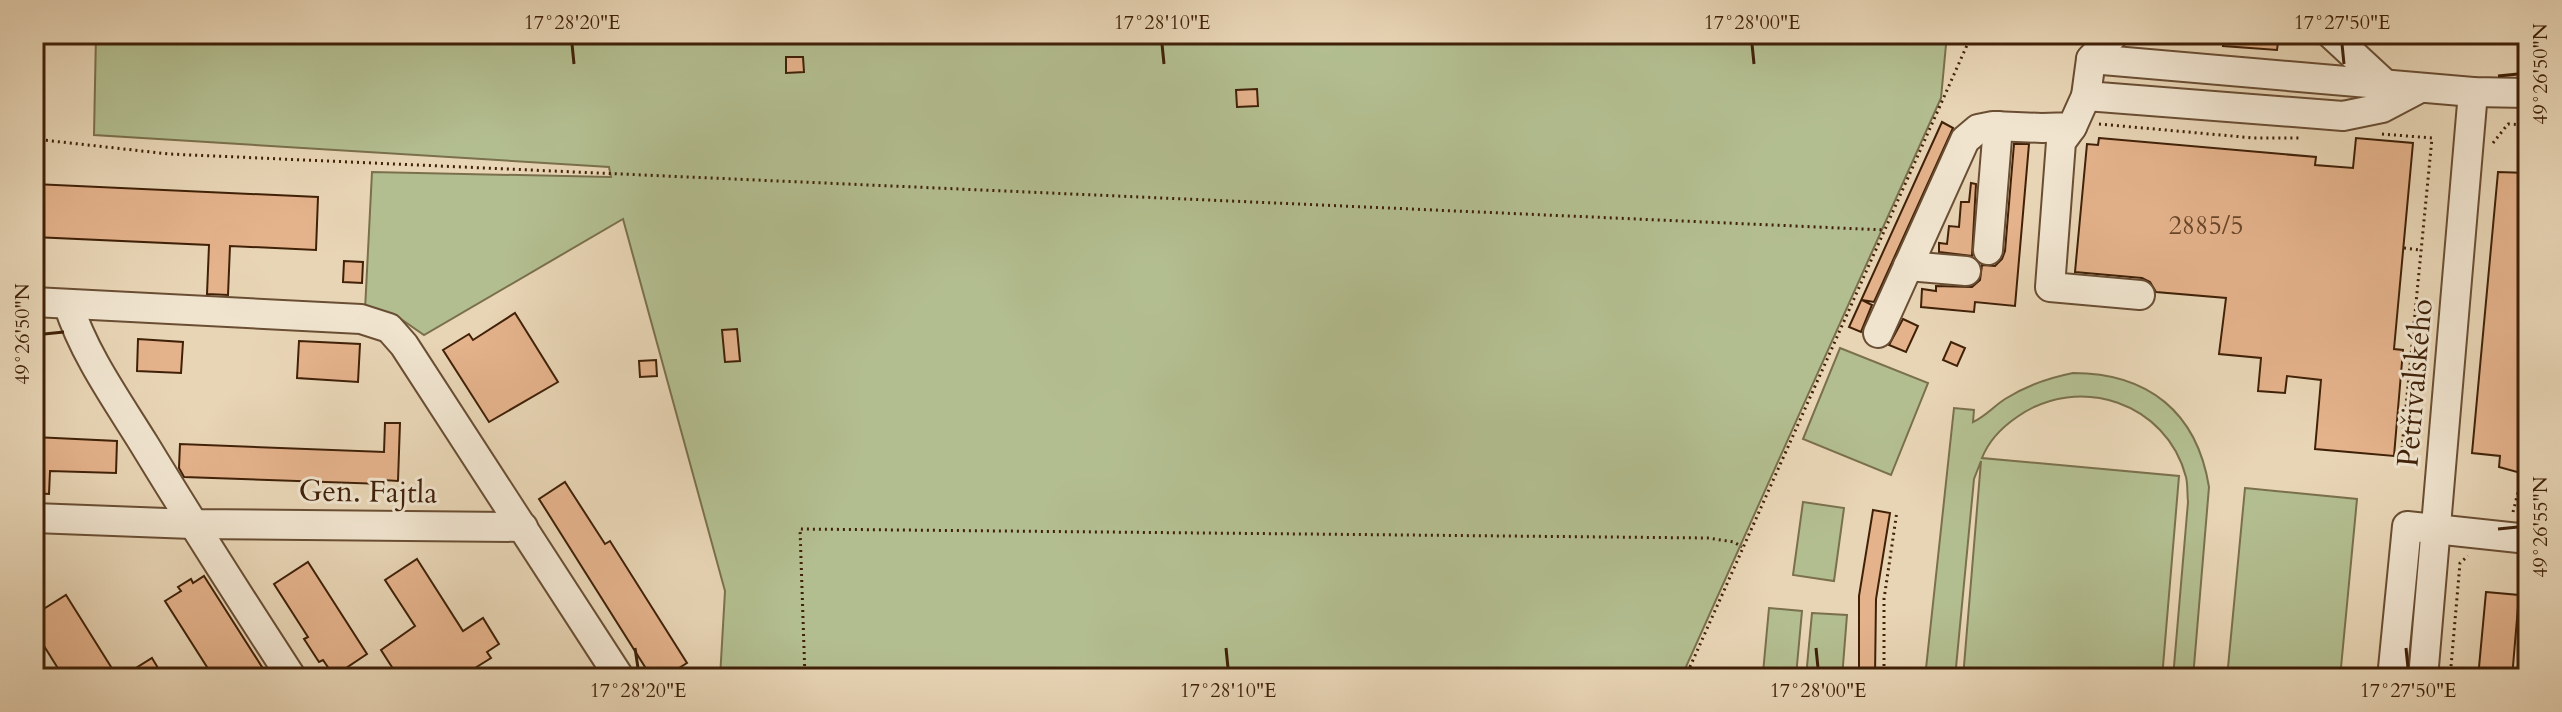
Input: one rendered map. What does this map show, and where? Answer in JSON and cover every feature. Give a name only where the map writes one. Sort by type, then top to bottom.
[{"type":"street","points":[[2114,34],[2091,59],[2086,96],[2072,127],[2061,142],[2050,287],[2140,295]]},
{"type":"street","points":[[2331,34],[2386,85]]},
{"type":"street","points":[[2091,59],[2420,88],[2528,93]]},
{"type":"street","points":[[2086,96],[2343,116],[2382,108],[2420,88]]},
{"type":"street","name":"Petřivalského","points":[[2423,678],[2473,92]]},
{"type":"street","points":[[1878,333],[1965,140],[1978,129],[1998,126],[2072,127]]},
{"type":"street","points":[[1988,250],[1998,126]]},
{"type":"street","points":[[1908,266],[1966,271]]},
{"type":"street","points":[[34,302],[361,319],[389,328],[404,345],[620,678]]},
{"type":"street","points":[[68,304],[76,331],[106,383],[192,524],[292,678]]},
{"type":"street","name":"Gen. Fajtla","points":[[34,518],[192,524],[523,527]]},
{"type":"street","points":[[2392,678],[2407,526],[2523,528]]},
{"type":"path","points":[[1685,678],[1972,34]]},
{"type":"path","points":[[2374,39],[2381,34]]},
{"type":"path","points":[[2512,70],[2523,69],[2528,58]]},
{"type":"path","points":[[2086,96],[2094,123],[2254,138],[2309,138]]},
{"type":"path","points":[[2375,133],[2432,138],[2401,458]]},
{"type":"path","points":[[34,139],[169,154],[1885,230]]},
{"type":"path","points":[[2404,248],[2421,250]]},
{"type":"path","points":[[2523,528],[2522,476],[2528,480]]},
{"type":"path","points":[[1884,678],[1884,599],[1897,511]]},
{"type":"path","points":[[805,678],[800,529],[1720,538],[1742,547]]},
{"type":"path","points":[[2450,678],[2460,563],[2468,556]]},
{"type":"green space","points":[[96,34],[1947,34],[1941,98],[1681,678],[720,678],[725,591],[623,219],[424,335],[395,315],[365,310],[372,172],[611,177],[609,167],[94,135]]},
{"type":"green space","points":[[1840,348],[1928,383],[1891,475],[1803,439]]},
{"type":"green space","points":[[2073,373],[2124,380],[2146,389],[2165,402],[2180,418],[2203,461],[2209,487],[2193,678],[2173,678],[2188,502],[2186,477],[2176,451],[2160,430],[2141,414],[2118,403],[2093,397],[2067,397],[2041,404],[2017,417],[1996,435],[1982,458],[2179,476],[2162,678],[1963,678],[1981,461],[1974,479],[1955,678],[1925,678],[1954,408],[1974,410],[1973,422],[2021,390]]},
{"type":"green space","points":[[2245,488],[2357,499],[2340,678],[2227,678]]},
{"type":"green space","points":[[1803,502],[1844,508],[1834,581],[1793,575]]},
{"type":"green space","points":[[1769,608],[1802,611],[1796,676],[1763,673]]},
{"type":"green space","points":[[1812,613],[1847,615],[1842,678],[1806,677]]},
{"type":"building","points":[[2224,34],[2279,34],[2277,50],[2223,46]]},
{"type":"building","points":[[786,57],[803,57],[804,72],[786,73]]},
{"type":"building","points":[[1257,89],[1258,106],[1237,107],[1236,90]]},
{"type":"building","points":[[1942,122],[1953,128],[1874,302],[1862,300],[1872,305],[1861,332],[1849,327]]},
{"type":"building","points":[[2099,138],[2316,157],[2315,165],[2353,168],[2356,138],[2413,143],[2394,349],[2403,350],[2394,456],[2315,449],[2321,380],[2287,376],[2285,393],[2258,391],[2261,358],[2219,354],[2226,298],[2156,292],[2150,282],[2142,278],[2075,272],[2087,144],[2098,145]]},
{"type":"building","points":[[2014,144],[2029,144],[2015,306],[1975,302],[1974,312],[1921,307],[1922,289],[1936,291],[1936,286],[1972,287],[1980,280],[1982,265],[1995,266],[2002,259]]},
{"type":"building","points":[[2498,172],[2528,173],[2528,359],[2523,412],[2528,413],[2528,475],[2499,467],[2500,456],[2472,453]]},
{"type":"building","points":[[1971,183],[1976,184],[1972,256],[1939,252],[1939,243],[1947,244],[1949,226],[1959,227],[1961,202],[1969,202]]},
{"type":"building","points":[[34,184],[318,197],[316,250],[230,246],[228,295],[207,294],[209,245],[34,237]]},
{"type":"building","points":[[344,261],[363,262],[362,283],[343,282]]},
{"type":"building","points":[[515,313],[558,382],[489,422],[443,350],[469,334],[473,340]]},
{"type":"building","points":[[1903,319],[1918,326],[1906,352],[1889,345]]},
{"type":"building","points":[[737,329],[740,361],[725,362],[722,330]]},
{"type":"building","points":[[138,339],[183,342],[181,373],[137,371]]},
{"type":"building","points":[[299,341],[360,344],[358,382],[297,378]]},
{"type":"building","points":[[1951,342],[1965,348],[1957,366],[1943,360]]},
{"type":"building","points":[[656,360],[657,376],[640,377],[639,361]]},
{"type":"building","points":[[385,423],[400,423],[398,481],[383,480],[383,484],[184,477],[179,468],[180,444],[384,452]]},
{"type":"building","points":[[34,437],[117,441],[116,473],[50,471],[49,494],[34,493]]},
{"type":"building","points":[[565,482],[605,544],[610,541],[687,663],[663,678],[652,678],[539,499]]},
{"type":"building","points":[[1873,510],[1890,513],[1876,599],[1875,677],[1859,676],[1859,596]]},
{"type":"building","points":[[417,559],[463,631],[483,618],[499,644],[487,652],[491,658],[459,678],[399,678],[381,650],[415,626],[385,580]]},
{"type":"building","points":[[308,562],[367,654],[334,676],[323,660],[319,662],[304,639],[308,637],[274,584]]},
{"type":"building","points":[[204,576],[269,678],[214,678],[165,601],[181,591],[178,587]]},
{"type":"building","points":[[2486,592],[2519,595],[2512,678],[2478,678]]},
{"type":"building","points":[[66,595],[118,678],[64,678],[34,630],[34,615]]},
{"type":"building","points":[[152,658],[164,678],[120,678]]}]
